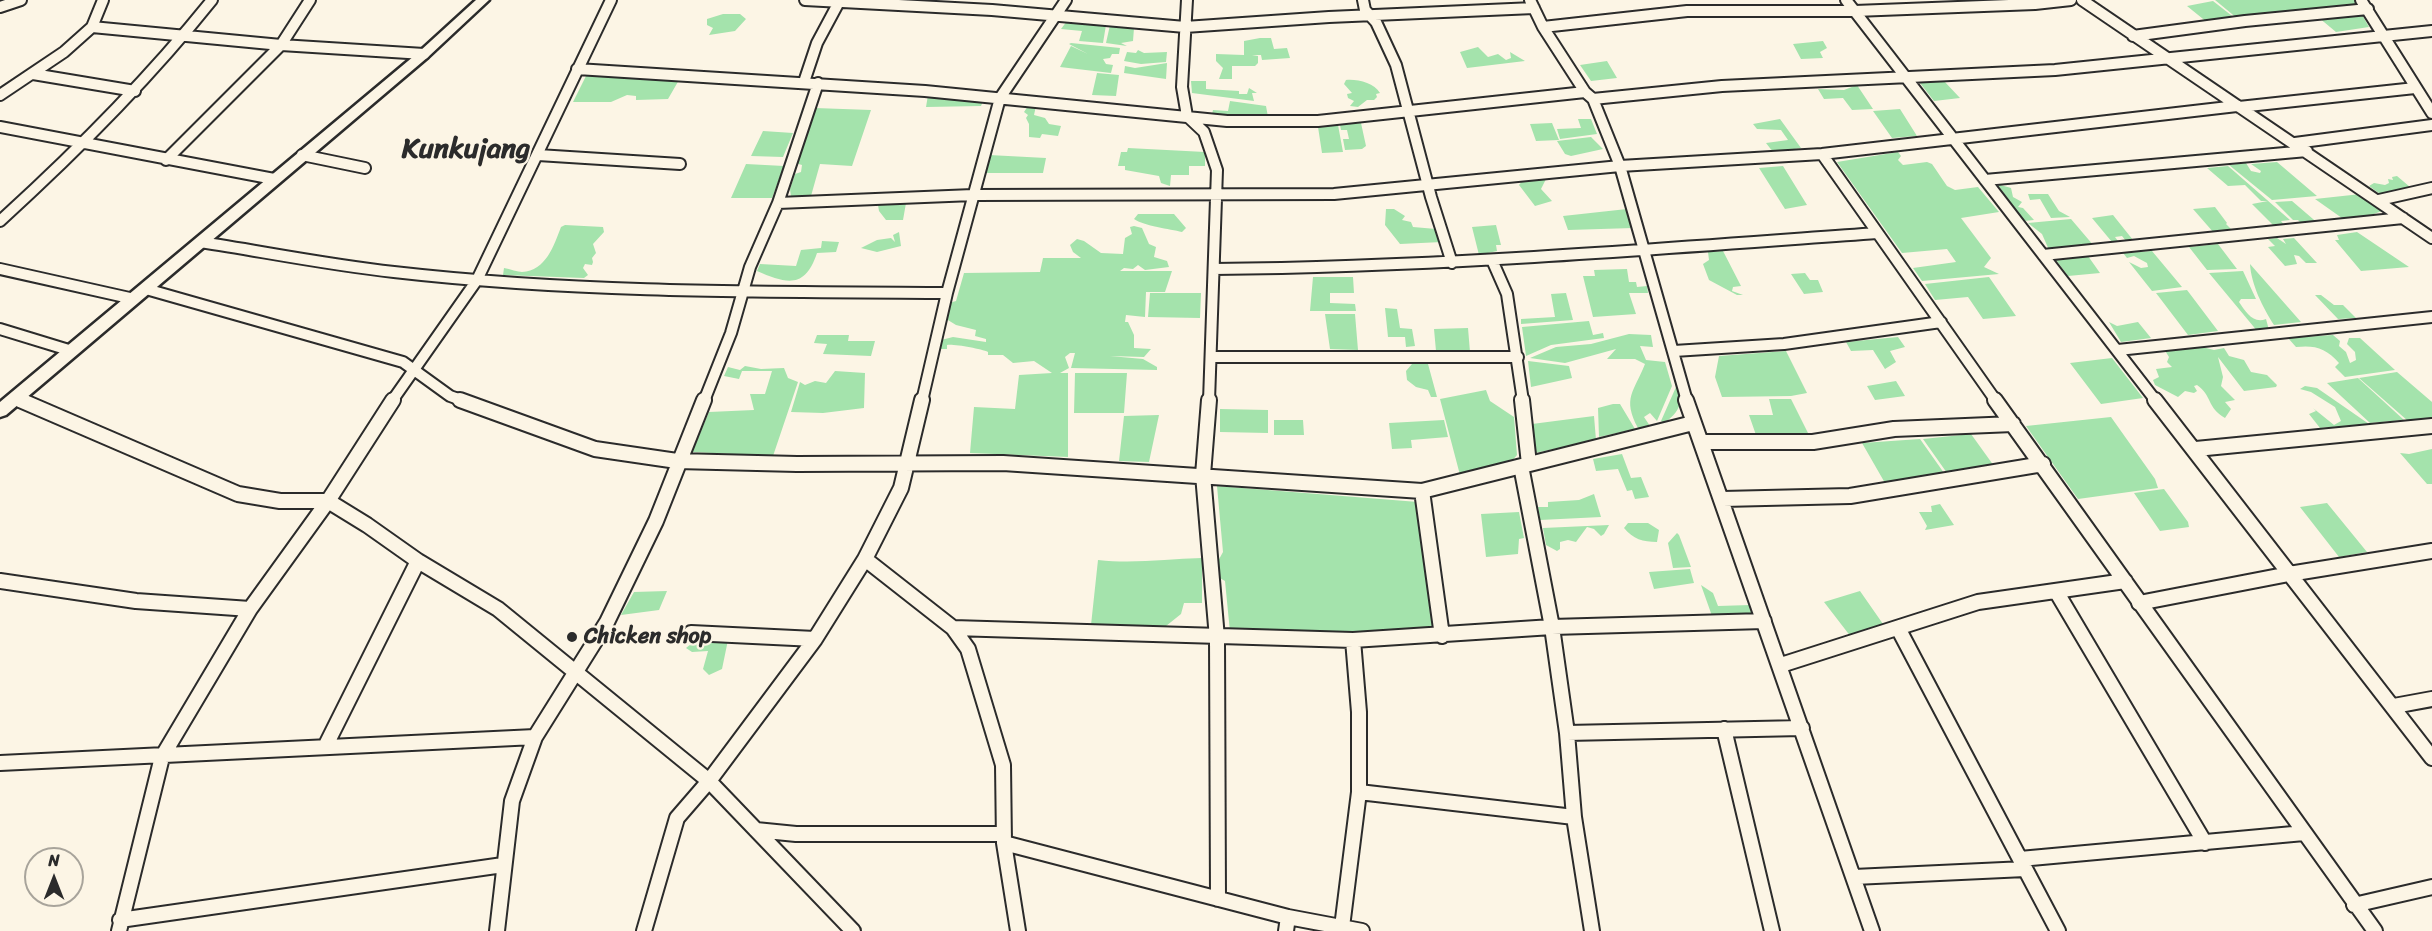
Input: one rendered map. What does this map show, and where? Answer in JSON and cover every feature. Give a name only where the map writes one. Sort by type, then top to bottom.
[{"type":"street","points":[[0,8],[21,0]]},
{"type":"street","points":[[0,95],[64,52],[92,27],[103,0]]},
{"type":"street","points":[[0,221],[84,145],[184,36],[212,0]]},
{"type":"street","points":[[166,160],[281,45],[310,0]]},
{"type":"street","points":[[0,411],[424,54],[483,0]]},
{"type":"street","points":[[503,865],[120,926],[162,757],[250,609],[328,501],[412,370],[477,280],[611,0]]},
{"type":"street","points":[[805,0],[992,10],[1185,27],[1532,4],[1542,27],[1589,95],[1620,166],[1693,423],[1703,442],[1872,931]]},
{"type":"street","points":[[644,931],[677,818],[709,781],[815,639],[865,559],[901,488],[947,293],[1000,98],[1058,16],[1066,0]]},
{"type":"street","points":[[1187,0],[1182,87],[1187,116]]},
{"type":"street","points":[[1363,0],[1365,10],[1373,15],[1403,87],[1428,187],[1452,262]]},
{"type":"street","points":[[1846,0],[2196,449],[2289,574],[2394,706],[2432,758]]},
{"type":"street","points":[[1542,27],[1687,11],[1771,13],[1855,11],[2035,4],[2071,0]]},
{"type":"street","points":[[2082,0],[2432,237]]},
{"type":"street","points":[[2361,0],[2432,113]]},
{"type":"street","points":[[804,82],[817,43],[839,2]]},
{"type":"street","points":[[2133,36],[2245,21],[2368,9]]},
{"type":"street","points":[[92,27],[281,45],[424,54]]},
{"type":"street","points":[[577,69],[818,83],[1000,98],[1227,122],[1318,121],[1589,95],[1905,76],[2055,70],[2171,60],[2432,31]]},
{"type":"street","points":[[33,74],[135,91]]},
{"type":"street","points":[[497,931],[512,801],[535,737],[607,622],[656,521],[677,461],[730,333],[741,292],[778,203],[818,83]]},
{"type":"street","points":[[778,203],[973,195],[1334,194],[1428,187],[1620,166],[1822,154],[2193,113],[2340,94],[2415,88]]},
{"type":"street","points":[[1187,116],[1198,122],[1212,147],[1217,170],[1212,357],[1203,475],[1217,638],[1218,899]]},
{"type":"street","points":[[2295,143],[2432,125]]},
{"type":"street","points":[[0,127],[84,145],[274,179]]},
{"type":"street","points":[[1985,180],[2307,151]]},
{"type":"street","points":[[1822,154],[2139,603],[2375,931]]},
{"type":"street","points":[[302,155],[364,168]]},
{"type":"street","points":[[538,156],[680,164]]},
{"type":"street","points":[[2379,200],[2432,188]]},
{"type":"street","points":[[2043,255],[2403,218]]},
{"type":"street","points":[[1214,269],[1344,268],[1492,260],[1877,233]]},
{"type":"street","points":[[201,242],[392,272],[477,280],[741,292],[947,293]]},
{"type":"street","points":[[1492,260],[1507,294],[1518,357],[1525,465],[1552,627],[1567,733],[1574,817],[1592,931]]},
{"type":"street","points":[[0,269],[134,299]]},
{"type":"street","points":[[146,289],[403,362],[450,396],[594,449],[677,461],[1003,463],[1203,475],[1330,487],[1422,491],[1693,423]]},
{"type":"street","points":[[2118,350],[2432,317]]},
{"type":"street","points":[[1674,351],[1784,344],[1941,322]]},
{"type":"street","points":[[0,329],[72,351]]},
{"type":"street","points":[[1212,357],[1518,357]]},
{"type":"street","points":[[16,398],[238,494],[280,501],[328,501],[418,561],[498,609],[576,670],[709,781],[853,931]]},
{"type":"street","points":[[1703,442],[1813,442],[1894,429],[2013,424]]},
{"type":"street","points":[[2196,449],[2432,426]]},
{"type":"street","points":[[1723,499],[1850,496],[2043,464]]},
{"type":"street","points":[[1422,491],[1442,636]]},
{"type":"street","points":[[2139,603],[2289,574],[2432,551]]},
{"type":"street","points":[[865,559],[953,628],[968,649],[1003,765],[1004,838],[1018,931]]},
{"type":"street","points":[[325,747],[418,561]]},
{"type":"street","points":[[0,581],[136,601],[250,609]]},
{"type":"street","points":[[1781,665],[1978,603],[2125,581]]},
{"type":"street","points":[[2056,591],[2205,843]]},
{"type":"street","points":[[953,628],[1217,638],[1353,640],[1442,636],[1552,627],[1764,621]]},
{"type":"street","points":[[1898,628],[2058,931]]},
{"type":"street","points":[[691,633],[815,639]]},
{"type":"street","points":[[1342,927],[1359,792],[1359,712],[1353,640]]},
{"type":"street","points":[[2394,706],[2432,699]]},
{"type":"street","points":[[1567,733],[1802,728]]},
{"type":"street","points":[[1724,729],[1772,931]]},
{"type":"street","points":[[0,763],[162,757],[535,737]]},
{"type":"street","points":[[1359,792],[1574,817]]},
{"type":"street","points":[[756,830],[796,834],[1004,838],[1218,899],[1287,924],[1342,927],[1362,931]]},
{"type":"street","points":[[1854,878],[2023,864],[2304,833]]},
{"type":"street","points":[[2355,905],[2432,887]]},
{"type":"green space","points":[[2215,0],[2356,0],[2361,7],[2238,19]]},
{"type":"green space","points":[[2213,1],[2236,19],[2208,23],[2187,6]]},
{"type":"green space","points":[[2361,13],[2369,27],[2336,32],[2318,17]]},
{"type":"green space","points":[[723,14],[740,14],[746,19],[735,31],[709,35],[713,28],[707,25],[707,19]]},
{"type":"green space","points":[[1067,21],[1106,25],[1103,43],[1079,41],[1082,31],[1061,29]]},
{"type":"green space","points":[[1110,25],[1151,28],[1134,28],[1133,41],[1121,43],[1127,46],[1106,43]]},
{"type":"green space","points":[[1271,38],[1274,49],[1287,48],[1290,58],[1262,60],[1261,55],[1252,55],[1258,56],[1258,63],[1255,66],[1232,66],[1232,79],[1219,79],[1223,68],[1216,61],[1216,54],[1244,55],[1244,41]]},
{"type":"green space","points":[[1823,41],[1827,48],[1820,52],[1823,58],[1801,59],[1793,44]]},
{"type":"green space","points":[[1069,44],[1120,48],[1119,54],[1112,54],[1110,58],[1103,59],[1106,64],[1113,65],[1111,73],[1060,67],[1071,46],[1088,54]]},
{"type":"green space","points":[[1478,47],[1488,57],[1498,54],[1506,60],[1511,58],[1510,52],[1525,61],[1467,68],[1460,52]]},
{"type":"green space","points":[[1138,50],[1144,53],[1167,52],[1166,62],[1141,64],[1124,61],[1127,52],[1136,53]]},
{"type":"green space","points":[[1607,61],[1617,78],[1591,81],[1580,65]]},
{"type":"green space","points":[[1167,63],[1166,79],[1124,73],[1125,66],[1135,68]]},
{"type":"green space","points":[[1097,73],[1119,75],[1116,96],[1092,95]]},
{"type":"green space","points":[[587,74],[679,80],[668,99],[636,100],[636,96],[627,95],[611,102],[573,102]]},
{"type":"green space","points":[[1346,80],[1365,82],[1380,93],[1376,94],[1377,97],[1374,100],[1367,100],[1358,107],[1350,106],[1354,101],[1348,98],[1347,94],[1352,93],[1344,84]]},
{"type":"green space","points":[[1191,81],[1206,81],[1206,89],[1239,91],[1239,94],[1247,94],[1249,88],[1257,93],[1252,93],[1254,101],[1192,93]]},
{"type":"green space","points":[[1944,81],[1960,98],[1934,101],[1920,83]]},
{"type":"green space","points":[[1857,85],[1873,109],[1852,110],[1843,98],[1824,99],[1818,89],[1844,90]]},
{"type":"green space","points":[[928,95],[984,99],[981,106],[926,107]]},
{"type":"green space","points":[[1230,101],[1266,106],[1268,117],[1212,114],[1213,110],[1228,111]]},
{"type":"green space","points":[[1028,106],[1036,106],[1034,115],[1045,118],[1049,124],[1061,126],[1058,136],[1042,134],[1040,138],[1029,137],[1029,124],[1026,118],[1028,115],[1024,112]]},
{"type":"green space","points":[[815,108],[871,110],[852,166],[820,164],[811,196],[791,197],[790,189],[795,174],[801,172],[802,165],[795,163],[794,158]]},
{"type":"green space","points":[[1900,109],[1917,136],[1892,138],[1873,111]]},
{"type":"green space","points":[[1578,119],[1591,119],[1597,134],[1560,139],[1557,129],[1581,128]]},
{"type":"green space","points":[[1780,119],[1801,148],[1773,152],[1766,143],[1788,140],[1781,130],[1757,129],[1753,124]]},
{"type":"green space","points":[[1361,123],[1366,146],[1362,149],[1345,150],[1343,139],[1349,139],[1347,130],[1341,130],[1340,125]]},
{"type":"green space","points":[[1552,123],[1559,140],[1536,141],[1530,124]]},
{"type":"green space","points":[[1338,125],[1343,152],[1322,153],[1318,127]]},
{"type":"green space","points":[[763,131],[793,133],[783,157],[751,156]]},
{"type":"green space","points":[[1591,137],[1603,149],[1571,156],[1565,154],[1557,141]]},
{"type":"green space","points":[[1128,148],[1205,152],[1205,166],[1189,166],[1189,175],[1171,175],[1170,186],[1161,183],[1159,176],[1125,170],[1125,166],[1118,166],[1121,152],[1127,152]]},
{"type":"green space","points":[[1898,152],[1901,156],[1898,160],[1903,165],[1927,162],[1932,164],[1947,186],[1955,190],[1978,187],[1999,212],[1961,218],[1991,258],[1984,267],[1999,274],[1922,281],[1913,268],[1956,262],[1947,249],[1902,253],[1837,162]]},
{"type":"green space","points":[[989,155],[1046,158],[1043,173],[985,173]]},
{"type":"green space","points":[[2277,162],[2317,196],[2272,200],[2229,165],[2246,163],[2251,171],[2260,173],[2261,171],[2251,164]]},
{"type":"green space","points":[[746,164],[784,166],[772,198],[731,198]]},
{"type":"green space","points":[[1783,166],[1807,205],[1785,209],[1759,168]]},
{"type":"green space","points":[[2228,166],[2290,220],[2281,221],[2285,226],[2275,227],[2252,204],[2268,201],[2261,201],[2245,185],[2228,186],[2207,168]]},
{"type":"green space","points":[[2397,176],[2410,187],[2380,194],[2369,186],[2374,183],[2385,185],[2389,183],[2388,179],[2393,180],[2392,177]]},
{"type":"green space","points":[[1547,177],[1541,189],[1552,201],[1535,206],[1519,185],[1523,180]]},
{"type":"green space","points":[[1997,184],[2011,188],[2013,197],[2022,202],[2018,207],[2023,208],[2034,220],[2024,221]]},
{"type":"green space","points":[[2028,194],[2048,194],[2059,211],[2070,217],[2051,218],[2040,199],[2030,200]]},
{"type":"green space","points":[[2361,194],[2382,211],[2349,223],[2315,199]]},
{"type":"green space","points":[[2292,201],[2320,225],[2303,225],[2298,220],[2293,220],[2275,202]]},
{"type":"green space","points":[[906,203],[903,220],[886,220],[879,211],[878,205]]},
{"type":"green space","points":[[2215,207],[2233,231],[2214,233],[2193,209]]},
{"type":"green space","points":[[1386,209],[1394,209],[1405,216],[1402,220],[1411,222],[1413,227],[1436,229],[1442,242],[1400,244],[1385,225]]},
{"type":"green space","points":[[1627,209],[1633,228],[1568,230],[1563,216]]},
{"type":"green space","points":[[1138,214],[1174,214],[1186,228],[1182,232],[1144,224],[1134,219]]},
{"type":"green space","points":[[2113,215],[2133,240],[2126,241],[2122,236],[2115,237],[2118,241],[2112,242],[2092,218]]},
{"type":"green space","points":[[2071,219],[2094,246],[2049,250],[2042,234],[2028,223]]},
{"type":"green space","points":[[565,225],[603,227],[604,232],[593,244],[596,253],[592,258],[592,265],[585,264],[583,268],[588,275],[584,278],[503,275],[504,268],[522,272],[537,267],[548,256],[561,227]]},
{"type":"green space","points":[[1496,225],[1501,245],[1496,245],[1497,251],[1479,255],[1472,227]]},
{"type":"green space","points":[[1130,227],[1142,228],[1149,244],[1156,247],[1154,257],[1167,261],[1169,267],[1145,270],[1138,265],[1133,269],[1124,268],[1120,271],[1172,271],[1165,292],[1146,292],[1145,317],[1126,315],[1125,322],[1128,322],[1134,335],[1134,348],[1151,349],[1144,357],[1110,356],[1143,359],[1157,367],[1157,370],[1071,368],[1075,353],[1070,353],[1065,357],[1069,368],[1060,373],[1068,373],[1068,457],[970,453],[974,407],[1015,409],[1019,375],[1052,373],[1034,361],[1013,363],[1003,355],[988,355],[988,352],[974,348],[947,345],[947,349],[938,349],[941,340],[953,337],[986,342],[986,339],[975,336],[976,330],[956,325],[943,317],[949,303],[956,301],[964,273],[1040,272],[1043,258],[1081,258],[1073,252],[1070,245],[1077,239],[1101,253],[1123,254],[1125,238],[1132,234]]},
{"type":"green space","points":[[899,232],[901,246],[877,252],[861,248],[877,240],[891,238],[895,242],[893,235]]},
{"type":"green space","points":[[2357,232],[2409,267],[2361,271],[2335,240],[2339,240],[2337,235]]},
{"type":"green space","points":[[2277,238],[2286,244],[2283,239],[2294,238],[2317,263],[2306,263],[2299,256],[2294,255],[2297,264],[2285,266],[2268,247],[2275,246],[2268,239]]},
{"type":"green space","points":[[822,241],[839,242],[836,252],[817,253],[807,273],[801,278],[786,281],[757,271],[760,264],[796,266],[801,250],[821,248]]},
{"type":"green space","points":[[2218,244],[2237,269],[2207,270],[2189,247]]},
{"type":"green space","points":[[1723,251],[1741,286],[1733,287],[1732,291],[1743,295],[1737,295],[1709,280],[1703,264],[1709,260],[1708,252]]},
{"type":"green space","points":[[2152,251],[2182,287],[2152,291],[2129,262],[2141,268],[2148,267],[2147,263],[2134,256],[2127,258],[2123,253]]},
{"type":"green space","points":[[2088,256],[2100,273],[2068,276],[2056,260]]},
{"type":"green space","points":[[2250,264],[2301,322],[2274,325],[2258,296]]},
{"type":"green space","points":[[1627,269],[1629,282],[1636,282],[1637,287],[1647,286],[1648,293],[1629,293],[1636,314],[1593,317],[1583,276],[1595,276],[1594,270]]},
{"type":"green space","points":[[2243,271],[2256,299],[2241,299],[2239,302],[2247,313],[2257,320],[2266,319],[2269,330],[2258,332],[2209,273]]},
{"type":"green space","points":[[1805,273],[1810,280],[1818,280],[1823,292],[1804,294],[1791,274]]},
{"type":"green space","points":[[1313,277],[1353,277],[1354,293],[1330,293],[1330,303],[1355,304],[1356,311],[1310,311]]},
{"type":"green space","points":[[1989,277],[2016,316],[1983,319],[1968,297],[1935,300],[1925,284]]},
{"type":"green space","points":[[2187,290],[2218,331],[2188,335],[2156,293]]},
{"type":"green space","points":[[1150,293],[1201,293],[1200,318],[1148,317]]},
{"type":"green space","points":[[1566,293],[1573,320],[1521,324],[1521,319],[1555,317],[1551,294]]},
{"type":"green space","points":[[2315,295],[2321,295],[2334,305],[2343,305],[2356,318],[2338,319]]},
{"type":"green space","points":[[1385,308],[1397,309],[1400,328],[1412,329],[1415,346],[1406,347],[1405,337],[1388,337]]},
{"type":"green space","points":[[1325,314],[1355,314],[1358,350],[1330,349]]},
{"type":"green space","points":[[1589,321],[1593,335],[1603,333],[1604,338],[1551,345],[1526,356],[1522,327]]},
{"type":"green space","points":[[2109,322],[2117,326],[2138,322],[2151,338],[2121,342]]},
{"type":"green space","points":[[1468,328],[1470,352],[1436,351],[1434,329]]},
{"type":"green space","points":[[1629,334],[1651,335],[1653,347],[1640,346],[1646,360],[1665,362],[1672,386],[1657,421],[1650,413],[1644,417],[1650,426],[1638,428],[1633,418],[1630,402],[1645,364],[1635,359],[1607,359],[1616,349],[1565,363],[1530,358],[1556,347],[1591,344]]},
{"type":"green space","points":[[817,335],[849,335],[848,341],[875,341],[871,356],[823,354],[827,344],[814,343]]},
{"type":"green space","points":[[2333,335],[2340,341],[2339,346],[2346,352],[2350,363],[2356,360],[2355,352],[2347,344],[2349,338],[2360,338],[2395,370],[2345,377],[2335,367],[2339,363],[2325,351],[2315,347],[2296,347],[2288,338]]},
{"type":"green space","points":[[1898,337],[1905,347],[1890,351],[1896,362],[1885,369],[1873,350],[1851,351],[1846,342]]},
{"type":"green space","points":[[2198,346],[2214,350],[2224,348],[2229,356],[2244,360],[2251,372],[2267,375],[2277,385],[2276,387],[2244,391],[2218,357],[2223,377],[2221,386],[2235,400],[2225,402],[2231,409],[2225,418],[2215,410],[2205,393],[2197,385],[2194,386],[2197,391],[2194,393],[2185,391],[2178,397],[2155,385],[2153,380],[2159,377],[2156,369],[2172,367],[2167,362],[2169,357],[2164,349]]},
{"type":"green space","points":[[1786,351],[1807,393],[1791,396],[1722,397],[1715,377],[1719,356]]},
{"type":"green space","points":[[2112,358],[2143,398],[2101,404],[2070,363]]},
{"type":"green space","points":[[1528,361],[1569,366],[1572,378],[1531,387]]},
{"type":"green space","points":[[1412,364],[1428,364],[1437,397],[1431,397],[1428,390],[1416,387],[1407,380],[1406,371]]},
{"type":"green space","points":[[745,366],[761,369],[784,368],[788,378],[798,382],[773,456],[692,452],[709,412],[754,410],[750,394],[765,394],[772,371],[742,371],[739,379],[724,376],[728,367],[740,370]]},
{"type":"green space","points":[[835,371],[865,373],[864,408],[823,413],[791,412],[800,382],[805,385],[815,381],[826,383]]},
{"type":"green space","points":[[2397,372],[2432,402],[2432,418],[2408,421],[2359,378]]},
{"type":"green space","points":[[1075,373],[1127,373],[1124,413],[1074,413]]},
{"type":"green space","points":[[1673,376],[1678,376],[1680,403],[1671,418],[1664,423],[1661,421],[1676,387]]},
{"type":"green space","points":[[2358,378],[2404,420],[2370,423],[2327,383]]},
{"type":"green space","points":[[1896,381],[1905,396],[1875,400],[1867,386]]},
{"type":"green space","points":[[2305,386],[2317,388],[2369,424],[2320,428],[2309,414],[2316,411],[2313,408],[2334,425],[2341,421],[2335,407],[2311,392],[2300,389]]},
{"type":"green space","points":[[1486,390],[1490,401],[1514,417],[1517,455],[1511,462],[1460,475],[1440,399]]},
{"type":"green space","points":[[1769,399],[1791,399],[1808,433],[1756,435],[1749,415],[1773,415]]},
{"type":"green space","points":[[1620,404],[1635,429],[1599,437],[1598,408]]},
{"type":"green space","points":[[1220,409],[1268,410],[1268,433],[1220,432]]},
{"type":"green space","points":[[1159,415],[1149,462],[1119,461],[1124,416]]},
{"type":"green space","points":[[1594,416],[1596,440],[1535,453],[1532,424]]},
{"type":"green space","points":[[2111,417],[2155,479],[2158,488],[2078,499],[2026,426]]},
{"type":"green space","points":[[1274,420],[1303,420],[1304,435],[1274,435]]},
{"type":"green space","points":[[1444,420],[1448,437],[1411,440],[1412,448],[1392,449],[1389,423]]},
{"type":"green space","points":[[1971,434],[1994,466],[1947,473],[1923,439]]},
{"type":"green space","points":[[1920,439],[1944,473],[1885,483],[1862,443]]},
{"type":"green space","points":[[2432,449],[2432,484],[2427,484],[2400,453],[2409,454]]},
{"type":"green space","points":[[1622,454],[1631,478],[1641,477],[1649,497],[1635,499],[1632,490],[1627,491],[1618,469],[1596,471],[1593,459]]},
{"type":"green space","points":[[1217,486],[1418,502],[1438,630],[1297,635],[1230,632],[1225,581],[1218,577],[1217,563],[1223,552]]},
{"type":"green space","points":[[2164,489],[2188,522],[2189,527],[2160,531],[2134,493]]},
{"type":"green space","points":[[1594,494],[1601,517],[1540,520],[1538,507],[1548,507],[1548,502],[1579,500]]},
{"type":"green space","points":[[2327,503],[2367,552],[2339,557],[2300,507]]},
{"type":"green space","points":[[1940,504],[1954,525],[1925,530],[1927,526],[1919,512],[1932,512],[1931,506]]},
{"type":"green space","points":[[1519,512],[1524,538],[1519,539],[1518,554],[1486,557],[1481,514]]},
{"type":"green space","points":[[1628,523],[1648,523],[1659,530],[1657,542],[1631,535],[1624,528]]},
{"type":"green space","points":[[1609,525],[1601,536],[1594,529],[1587,527],[1576,542],[1568,540],[1560,542],[1560,549],[1557,551],[1546,545],[1543,528]]},
{"type":"green space","points":[[1677,533],[1691,567],[1673,568],[1668,543]]},
{"type":"green space","points":[[1202,558],[1202,603],[1184,603],[1181,614],[1166,626],[1091,625],[1098,560]]},
{"type":"green space","points":[[1690,569],[1694,583],[1654,589],[1649,572]]},
{"type":"green space","points":[[1701,585],[1713,593],[1718,606],[1750,605],[1753,615],[1712,616]]},
{"type":"green space","points":[[667,591],[659,610],[621,615],[634,592]]},
{"type":"green space","points":[[1860,591],[1883,624],[1851,637],[1824,602]]},
{"type":"green space","points":[[713,638],[728,640],[722,669],[709,675],[703,669],[708,651],[692,652],[686,648]]},
{"type":"place","name":"Chicken shop","points":[[572,637]]},
{"type":"district","name":"Kunkujang","points":[[466,150]]}]
